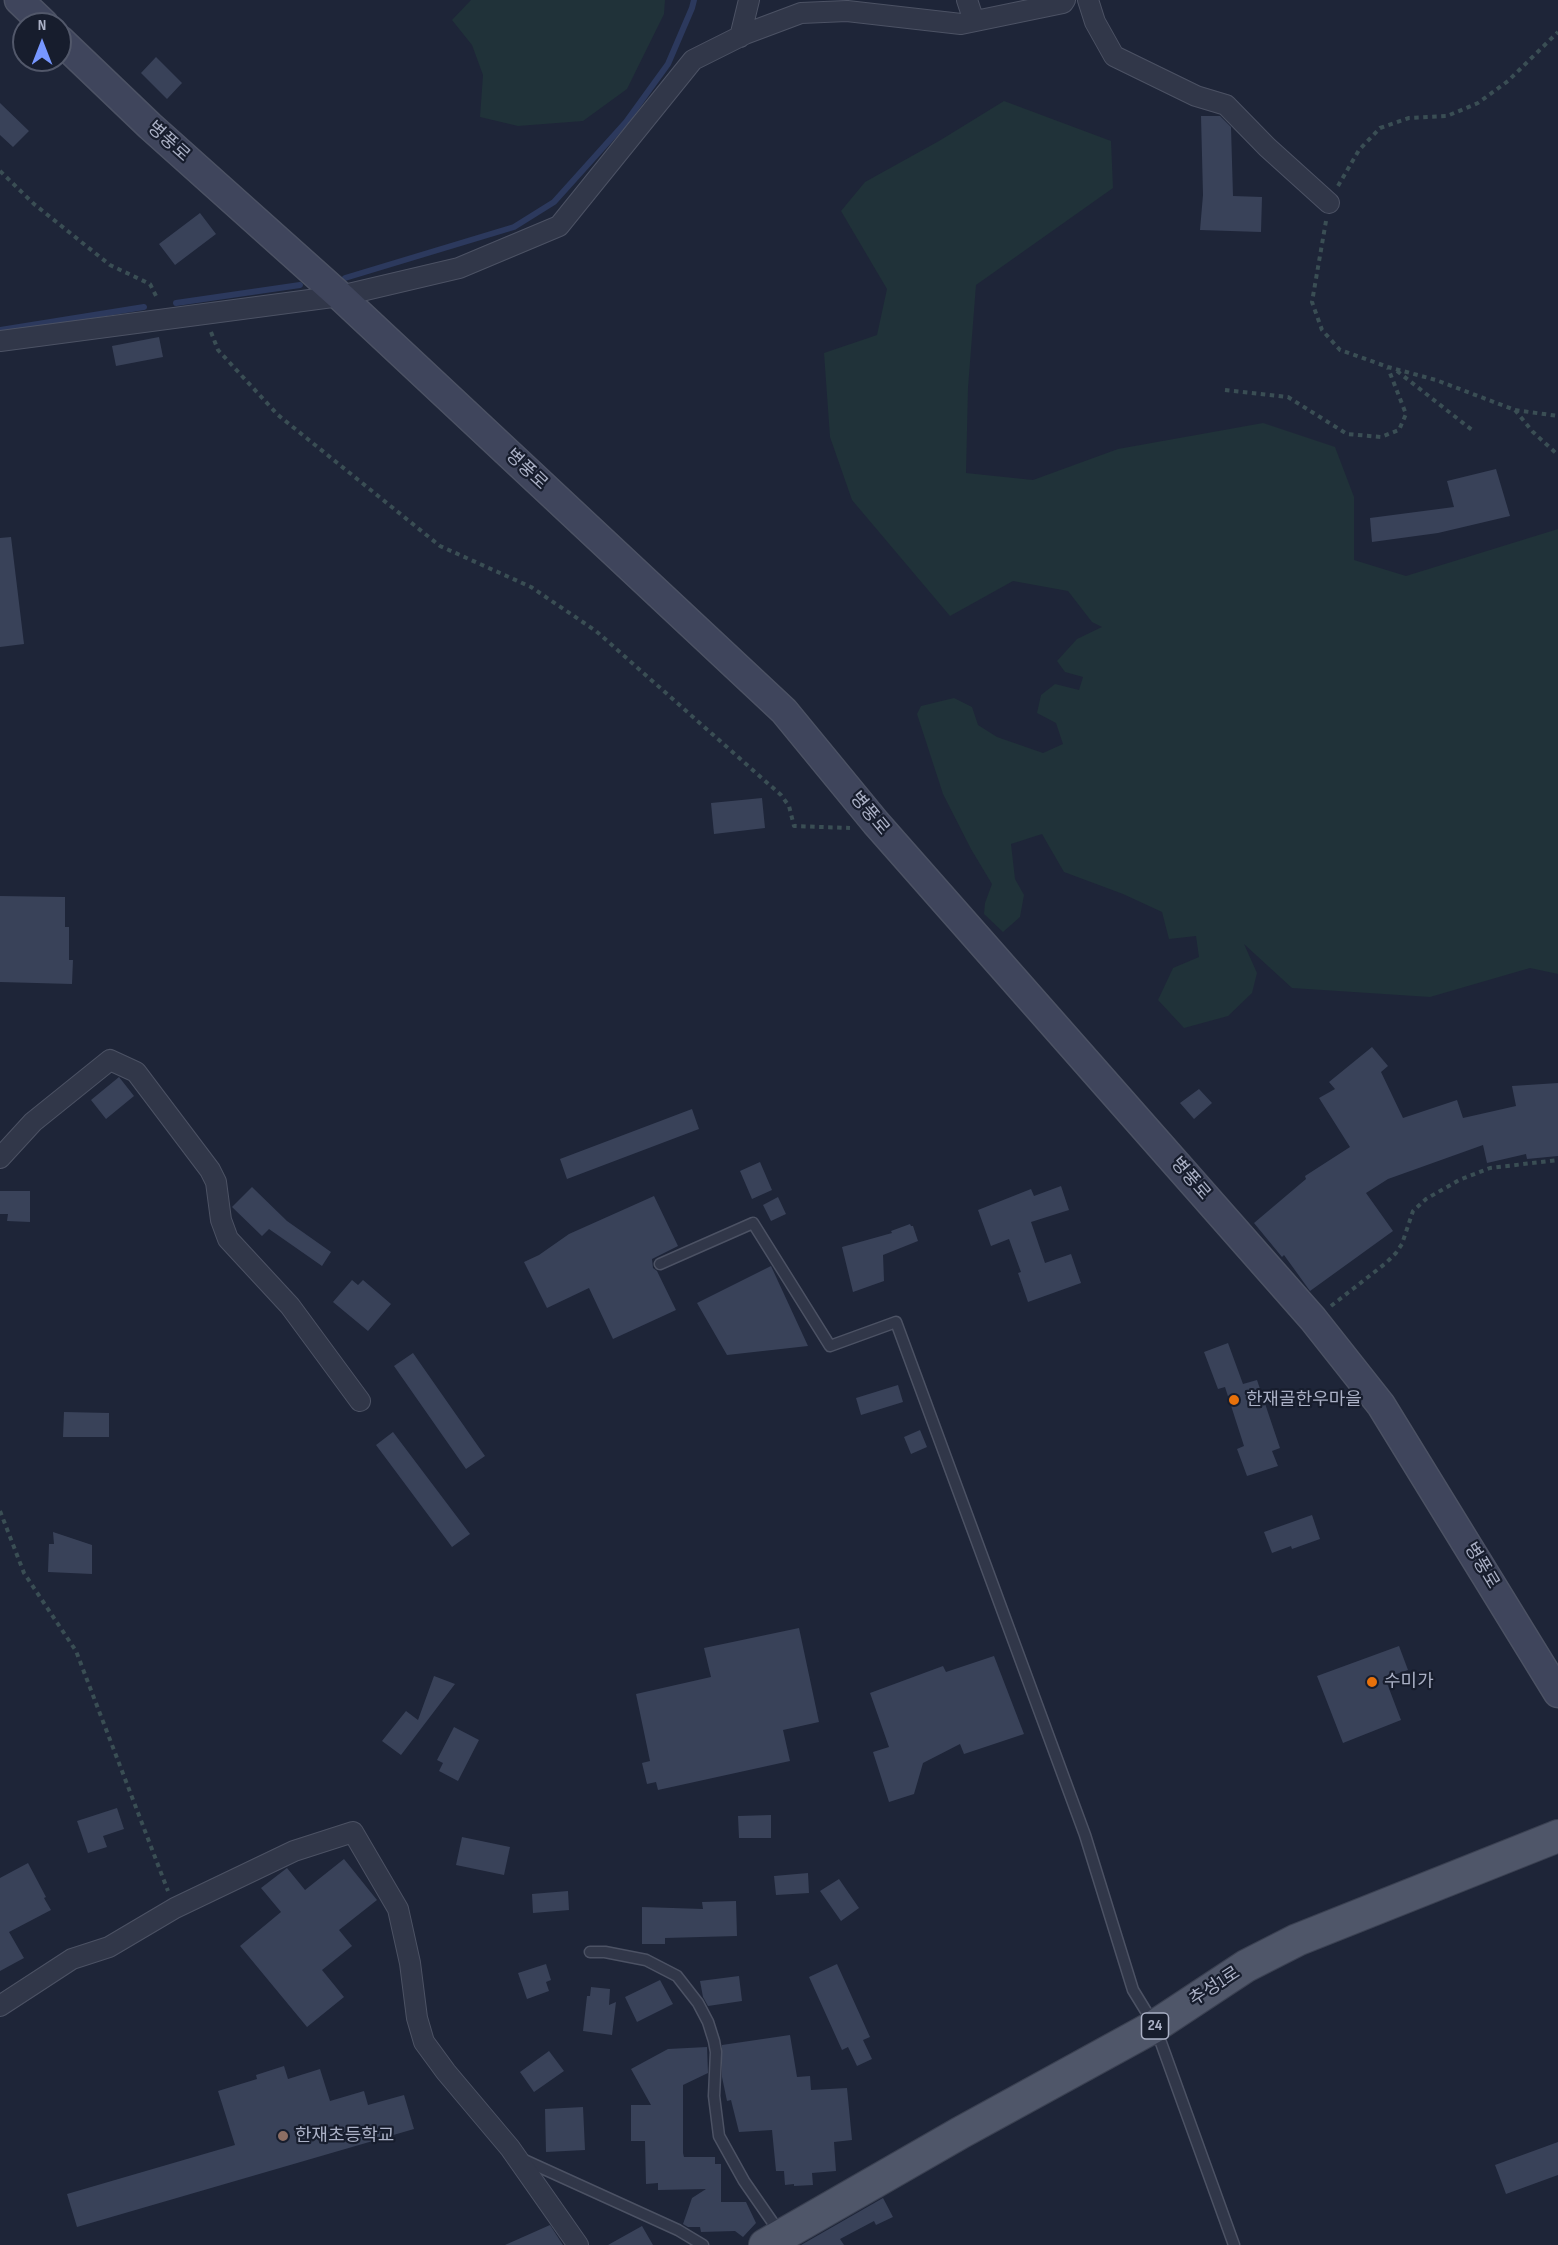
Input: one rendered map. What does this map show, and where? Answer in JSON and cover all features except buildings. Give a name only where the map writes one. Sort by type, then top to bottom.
[{"type":"main road","points":[[19,0],[32,12]]},
{"type":"main road","name":"병풍로","points":[[72,51],[150,126],[340,296],[784,711],[876,823],[1313,1319],[1381,1405],[1558,1693]]},
{"type":"main road","name":"추성1로","points":[[770,2242],[960,2133],[1155,2026],[1246,1966],[1297,1940],[1558,1836]]},
{"type":"street","points":[[740,37],[749,0]]},
{"type":"street","points":[[967,0],[974,21]]},
{"type":"street","points":[[0,341],[340,296],[459,268],[559,226],[693,60],[740,37],[801,13],[847,11],[961,24],[1063,3],[1065,0]]},
{"type":"street","points":[[1088,0],[1095,22],[1114,56],[1196,96],[1226,105],[1329,203]]},
{"type":"street","points":[[0,1158],[33,1122],[110,1060],[136,1072],[210,1170],[216,1182],[221,1220],[228,1239],[290,1306],[360,1401]]},
{"type":"street","points":[[0,2006],[72,1959],[109,1947],[175,1908],[294,1851],[353,1832],[398,1909],[410,1963],[417,2018],[424,2042],[515,2156],[578,2245]]},
{"type":"lane","points":[[660,1264],[753,1222],[830,1346],[896,1322],[1085,1835],[1133,1990],[1155,2026],[1234,2245]]},
{"type":"lane","points":[[590,1952],[605,1952],[646,1960],[677,1976],[698,2003],[708,2022],[714,2041],[716,2064],[714,2096],[719,2136],[744,2181],[770,2242]]},
{"type":"lane","points":[[515,2156],[678,2230],[703,2245]]},
{"type":"path","points":[[1558,33],[1508,81],[1478,103],[1447,116],[1409,118],[1380,128],[1359,150],[1329,203],[1312,302],[1322,330],[1340,350],[1394,369],[1436,380],[1515,410],[1558,416]]},
{"type":"path","points":[[0,171],[34,204],[110,265],[150,284],[167,320]]},
{"type":"path","points":[[204,315],[218,350],[278,415],[440,546],[531,587],[596,631],[781,795],[789,806],[794,826],[855,828],[876,823]]},
{"type":"path","points":[[1225,390],[1288,397],[1347,434],[1381,437],[1399,430],[1406,414],[1388,367]]},
{"type":"path","points":[[1394,369],[1472,430]]},
{"type":"path","points":[[1515,410],[1533,432],[1558,455]]},
{"type":"path","points":[[1313,1319],[1396,1253],[1402,1244],[1413,1211],[1426,1199],[1459,1180],[1490,1168],[1558,1160]]},
{"type":"path","points":[[0,1511],[24,1573],[76,1651],[175,1908]]},
{"type":"shaded area","points":[[471,0],[665,0],[664,14],[627,89],[583,121],[518,126],[480,117],[483,75],[472,45],[452,20]]},
{"type":"shaded area","points":[[1004,101],[1111,141],[1113,188],[976,285],[968,388],[966,473],[1033,480],[1118,449],[1263,423],[1335,447],[1354,497],[1354,560],[1406,576],[1558,529],[1558,974],[1530,968],[1430,997],[1292,988],[1244,944],[1257,973],[1252,993],[1228,1016],[1184,1028],[1158,1000],[1173,968],[1199,957],[1196,936],[1169,939],[1162,912],[1123,894],[1064,872],[1042,834],[1011,844],[1015,879],[1024,895],[1020,917],[1003,932],[984,914],[985,903],[992,884],[943,794],[917,714],[921,706],[954,698],[972,707],[978,725],[997,737],[1043,753],[1063,744],[1056,723],[1037,713],[1041,695],[1055,684],[1079,690],[1083,677],[1065,672],[1057,661],[1077,639],[1102,627],[1092,622],[1068,591],[1013,581],[950,616],[852,500],[830,437],[824,353],[877,335],[887,289],[841,211],[865,182],[939,141]]},
{"type":"waterway","points":[[345,278],[514,227],[554,202],[626,122],[668,64],[694,0]]},
{"type":"waterway","points":[[176,303],[300,285]]},
{"type":"waterway","points":[[0,330],[144,307]]},
{"type":"place","name":"한재골한우마을","points":[[1234,1400]]},
{"type":"place","name":"수미가","points":[[1372,1682]]},
{"type":"place","name":"한재초등학교","points":[[283,2136]]}]
